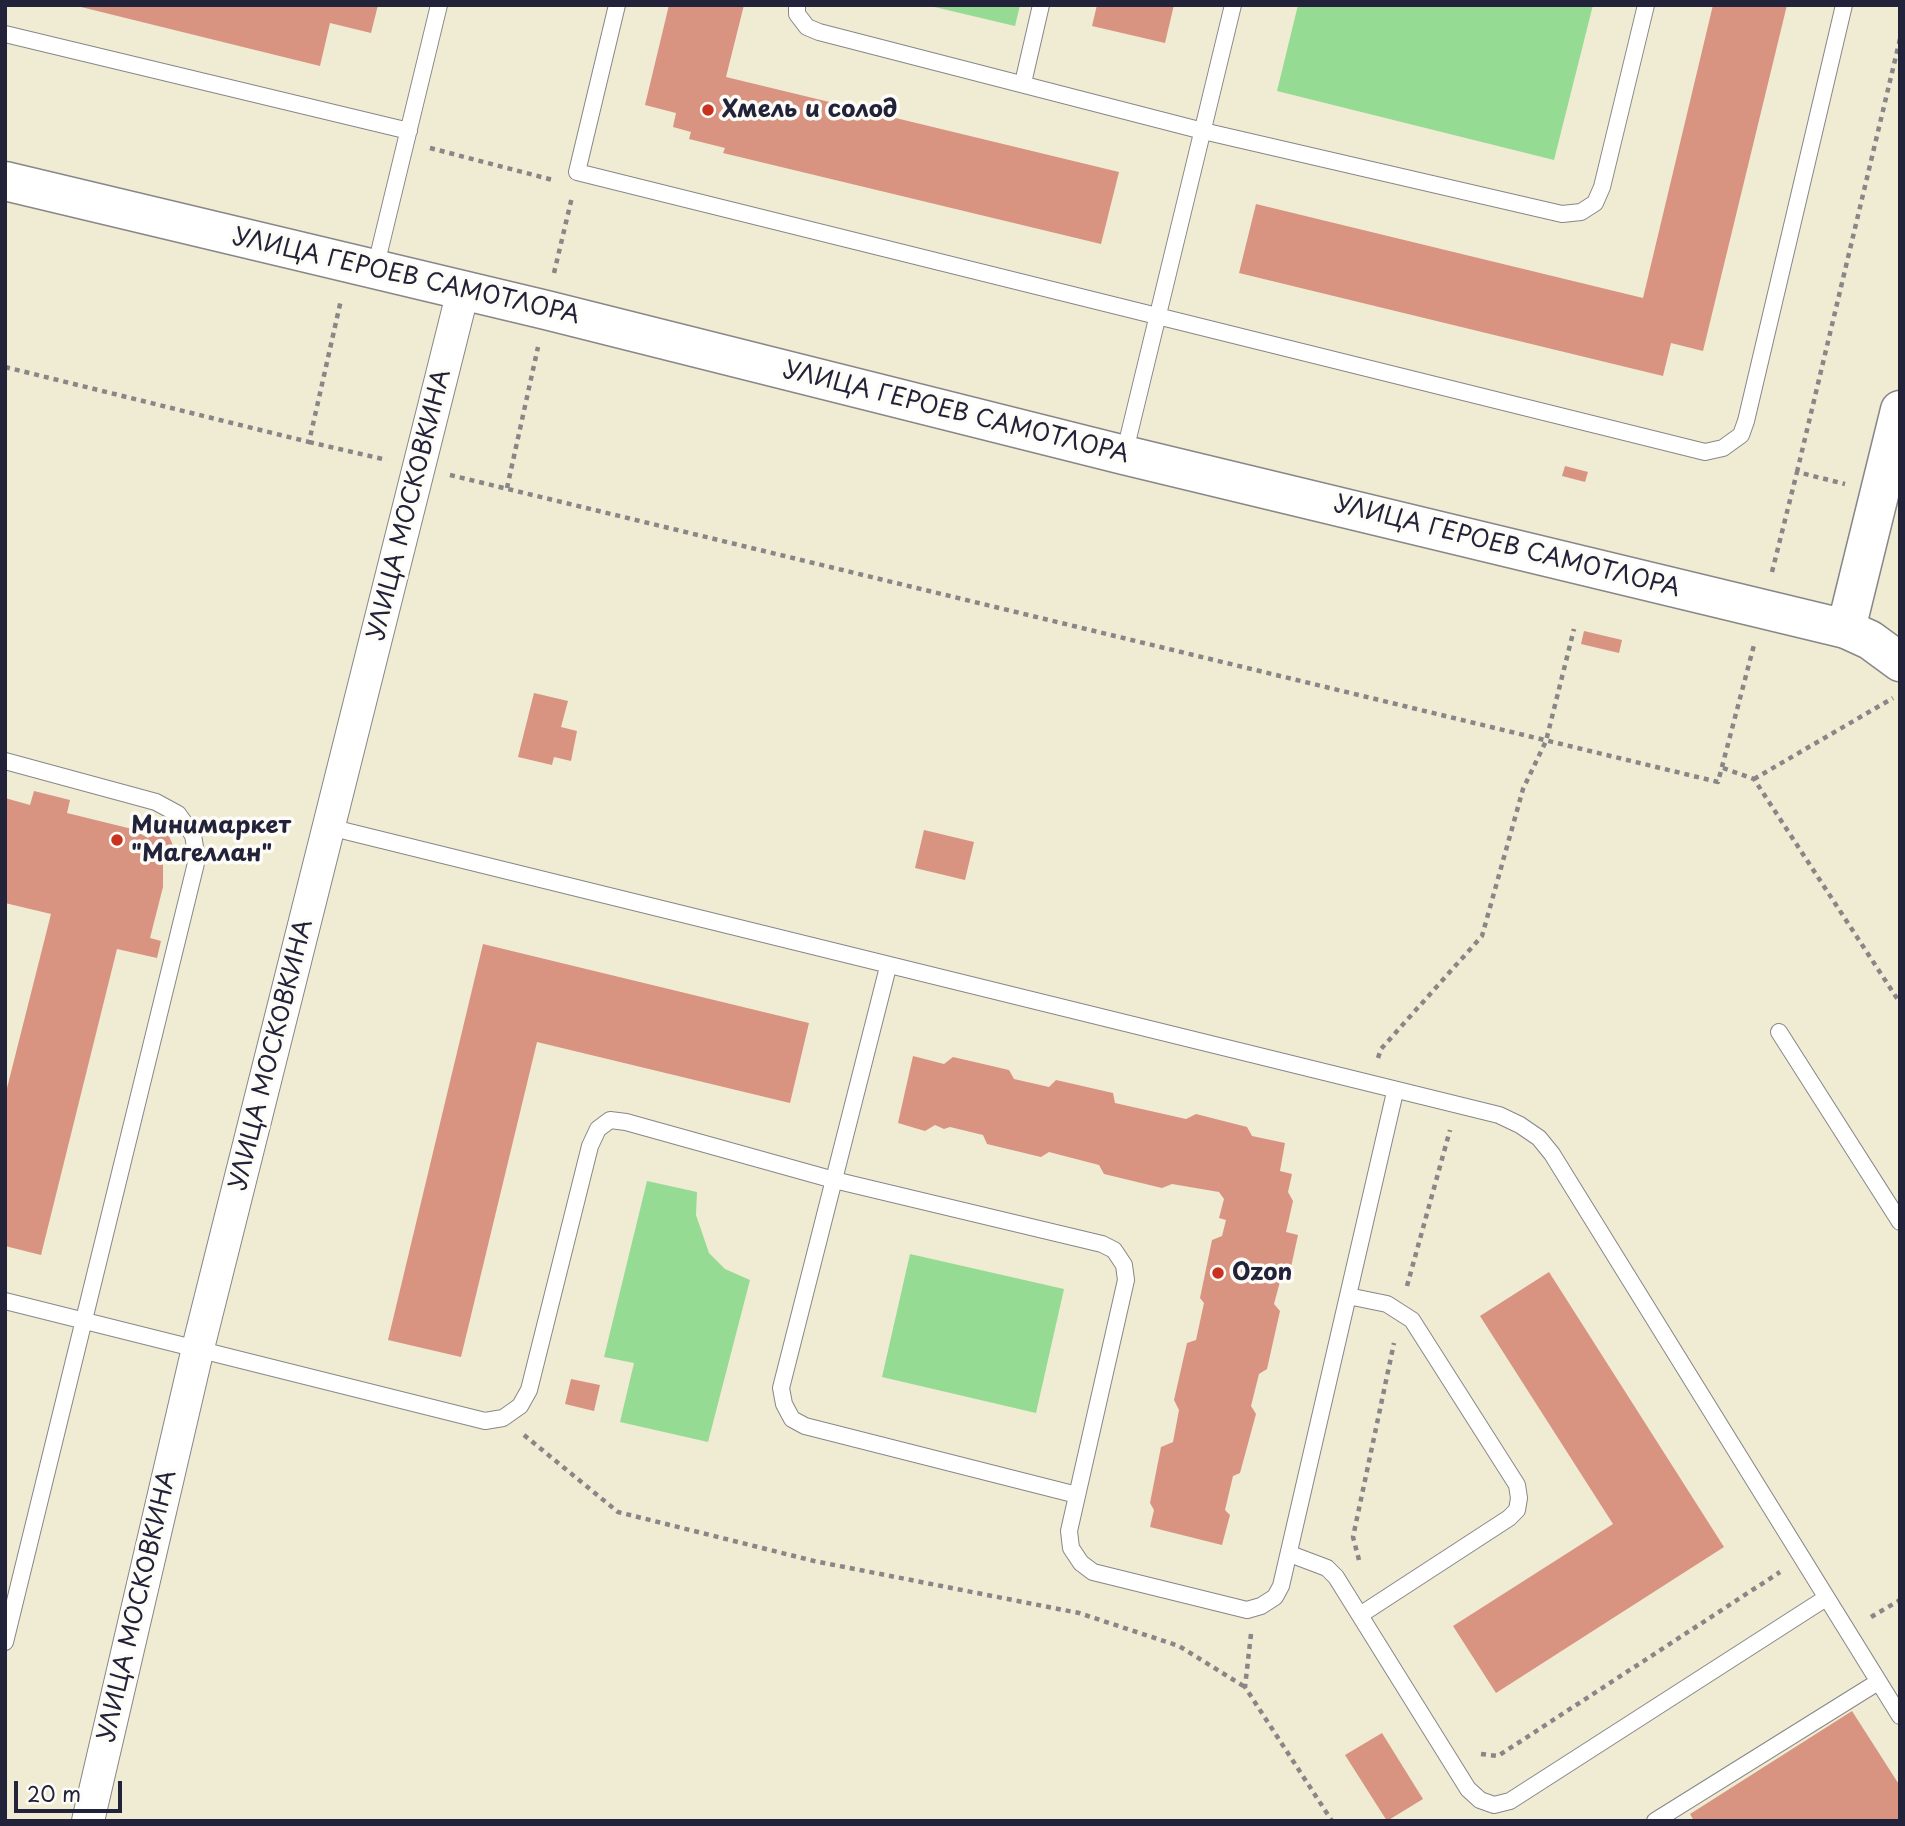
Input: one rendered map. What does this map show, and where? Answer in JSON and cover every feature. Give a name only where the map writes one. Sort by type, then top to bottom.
[{"type":"main road","name":"УЛИЦА ГЕРОЕВ САМОТЛОРА","points":[[5,181],[463,290],[1124,455],[1846,629],[1870,640],[1900,662]]},
{"type":"main road","points":[[1846,629],[1900,410]]},
{"type":"street","name":"УЛИЦА МОСКОВКИНА","points":[[88,1821],[198,1348],[463,290]]},
{"type":"lane","points":[[362,266],[408,131],[439,5]]},
{"type":"lane","points":[[617,5],[577,172],[1705,452],[1723,448],[1741,435],[1746,421],[1844,5]]},
{"type":"lane","points":[[797,5],[797,14],[807,27],[819,32],[1203,131],[1562,214],[1581,212],[1595,203],[1602,187],[1646,5]]},
{"type":"lane","points":[[1023,83],[1041,5]]},
{"type":"lane","points":[[1124,455],[1233,5]]},
{"type":"lane","points":[[5,34],[408,131]]},
{"type":"lane","points":[[5,761],[156,802],[178,814],[193,835],[197,859],[5,1642]]},
{"type":"lane","points":[[329,827],[1395,1092],[1499,1115],[1539,1138],[1900,1716]]},
{"type":"lane","points":[[888,967],[780,1388],[783,1404],[792,1419],[805,1426],[1077,1495]]},
{"type":"lane","points":[[1779,1032],[1900,1222]]},
{"type":"lane","points":[[5,1301],[485,1421],[503,1418],[520,1406],[529,1390],[590,1146],[598,1129],[610,1120],[834,1180],[1102,1244],[1114,1250],[1124,1265],[1126,1280],[1069,1531],[1071,1548],[1081,1563],[1093,1572],[1247,1609],[1255,1608],[1275,1597],[1290,1554],[1395,1092]]},
{"type":"lane","points":[[1348,1296],[1387,1304],[1401,1310],[1412,1320],[1517,1485],[1519,1499],[1517,1510],[1509,1518],[1360,1615]]},
{"type":"lane","points":[[1290,1554],[1327,1569],[1336,1577],[1468,1789],[1479,1800],[1494,1804],[1510,1801],[1826,1598]]},
{"type":"lane","points":[[1655,1821],[1878,1682]]},
{"type":"path","points":[[5,367],[1718,782],[1797,472],[1900,39]]},
{"type":"path","points":[[309,442],[362,266]]},
{"type":"path","points":[[1797,472],[1880,492]]},
{"type":"path","points":[[1371,1085],[1381,1049],[1482,936],[1523,789],[1546,741],[1574,629]]},
{"type":"path","points":[[1754,779],[1900,694]]},
{"type":"path","points":[[1723,768],[1754,779],[1900,1003]]},
{"type":"path","points":[[1383,1600],[1358,1559],[1353,1537],[1401,1310],[1450,1130],[1462,1133]]},
{"type":"path","points":[[503,1418],[618,1512],[814,1561],[1079,1613],[1179,1646],[1245,1686],[1332,1821]]},
{"type":"path","points":[[1475,1745],[1482,1756],[1497,1756],[1788,1566]]},
{"type":"path","points":[[1847,1632],[1900,1600]]},
{"type":"path","points":[[1245,1686],[1255,1608]]},
{"type":"green space","points":[[926,5],[1020,5],[1015,26]]},
{"type":"green space","points":[[1298,5],[1593,5],[1554,160],[1277,91]]},
{"type":"green space","points":[[647,1181],[697,1192],[696,1215],[709,1253],[725,1269],[750,1280],[708,1442],[620,1422],[634,1363],[604,1357]]},
{"type":"green space","points":[[910,1254],[1064,1289],[1036,1413],[882,1377]]},
{"type":"building","points":[[378,5],[371,33],[330,23],[320,66],[77,6]]},
{"type":"building","points":[[669,5],[744,5],[726,77],[1119,172],[1101,244],[723,153],[725,148],[689,139],[691,132],[673,127],[676,113],[645,105]]},
{"type":"building","points":[[1097,5],[1174,5],[1165,43],[1092,26]]},
{"type":"building","points":[[1713,5],[1787,5],[1703,351],[1671,343],[1663,376],[1239,273],[1256,204],[1643,298]]},
{"type":"building","points":[[1565,466],[1588,472],[1585,482],[1562,476]]},
{"type":"building","points":[[1584,631],[1622,640],[1619,653],[1581,644]]},
{"type":"building","points":[[534,693],[568,701],[561,727],[577,731],[571,761],[554,757],[552,765],[518,757]]},
{"type":"building","points":[[34,791],[70,800],[67,813],[132,829],[148,838],[160,826],[169,836],[178,857],[163,863],[163,887],[150,938],[161,941],[157,958],[117,949],[41,1255],[5,1246],[5,1096],[51,914],[5,903],[5,798],[30,805]]},
{"type":"building","points":[[924,830],[974,842],[965,880],[915,868]]},
{"type":"building","points":[[483,944],[809,1023],[790,1103],[537,1042],[461,1357],[388,1340]]},
{"type":"building","points":[[913,1056],[944,1064],[953,1057],[1009,1070],[1014,1079],[1049,1087],[1056,1080],[1113,1093],[1115,1103],[1186,1119],[1196,1114],[1247,1127],[1252,1136],[1285,1143],[1280,1171],[1292,1174],[1288,1192],[1293,1201],[1286,1232],[1298,1235],[1291,1267],[1282,1274],[1274,1304],[1280,1311],[1267,1369],[1259,1374],[1251,1406],[1256,1414],[1240,1473],[1233,1476],[1225,1510],[1230,1515],[1222,1545],[1150,1527],[1154,1510],[1150,1503],[1161,1447],[1173,1442],[1179,1410],[1174,1400],[1187,1343],[1196,1340],[1204,1303],[1200,1298],[1212,1240],[1222,1236],[1226,1220],[1219,1218],[1224,1199],[1219,1192],[1172,1184],[1162,1188],[1104,1174],[1099,1165],[1049,1152],[1041,1157],[987,1144],[983,1135],[950,1127],[944,1129],[935,1125],[925,1131],[898,1123]]},
{"type":"building","points":[[1549,1272],[1724,1547],[1496,1693],[1453,1626],[1613,1524],[1480,1316]]},
{"type":"building","points":[[571,1379],[600,1385],[594,1411],[565,1404]]},
{"type":"building","points":[[1852,1711],[1900,1786],[1900,1821],[1694,1821],[1690,1814]]},
{"type":"building","points":[[1382,1733],[1423,1799],[1387,1821],[1345,1755]]},
{"type":"place","name":"Хмель и солод","points":[[708,110]]},
{"type":"place","name":"Минимаркет \"Магеллан\"","points":[[117,840]]},
{"type":"place","name":"Ozon","points":[[1218,1273]]}]
